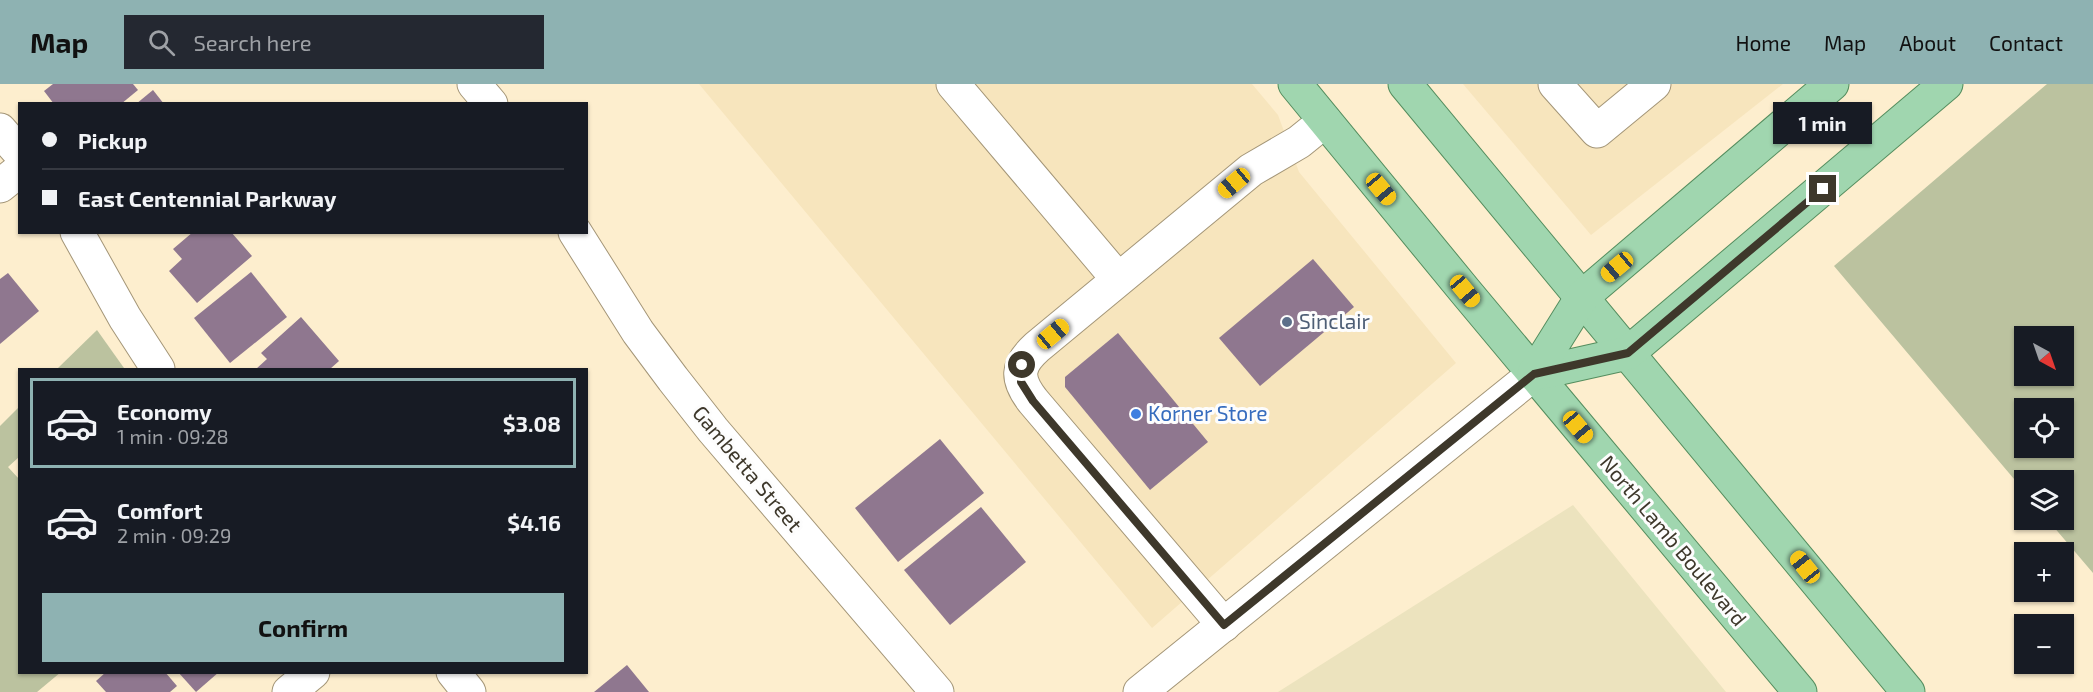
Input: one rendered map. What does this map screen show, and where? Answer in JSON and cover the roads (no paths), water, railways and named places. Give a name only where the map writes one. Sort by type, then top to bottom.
[{"type":"main road","name":"North Lamb Boulevard","points":[[1295,84],[1800,692]]},
{"type":"main road","points":[[1405,84],[1908,692]]},
{"type":"main road","points":[[1534,374],[1582,297],[1832,84]]},
{"type":"main road","points":[[1534,374],[1628,353],[1946,84]]},
{"type":"street","points":[[474,84],[489,102]]},
{"type":"street","points":[[953,84],[1118,279]]},
{"type":"street","points":[[1558,85],[1597,131],[1654,84]]},
{"type":"street","points":[[1224,625],[1033,401],[1021,382],[1022,365],[1029,354],[1251,170],[1306,138],[1325,122]]},
{"type":"street","points":[[0,130],[18,151]]},
{"type":"street","points":[[0,186],[18,172]]},
{"type":"street","points":[[78,234],[125,318],[157,368]]},
{"type":"street","name":"Gambetta Street","points":[[576,234],[638,332],[713,430],[937,692]]},
{"type":"street","points":[[1140,692],[1534,374]]},
{"type":"street","points":[[290,692],[312,674]]},
{"type":"street","points":[[455,674],[469,692]]},
{"type":"place","name":"Sinclair","points":[[1287,322]]},
{"type":"place","name":"Korner Store","points":[[1136,414]]}]
